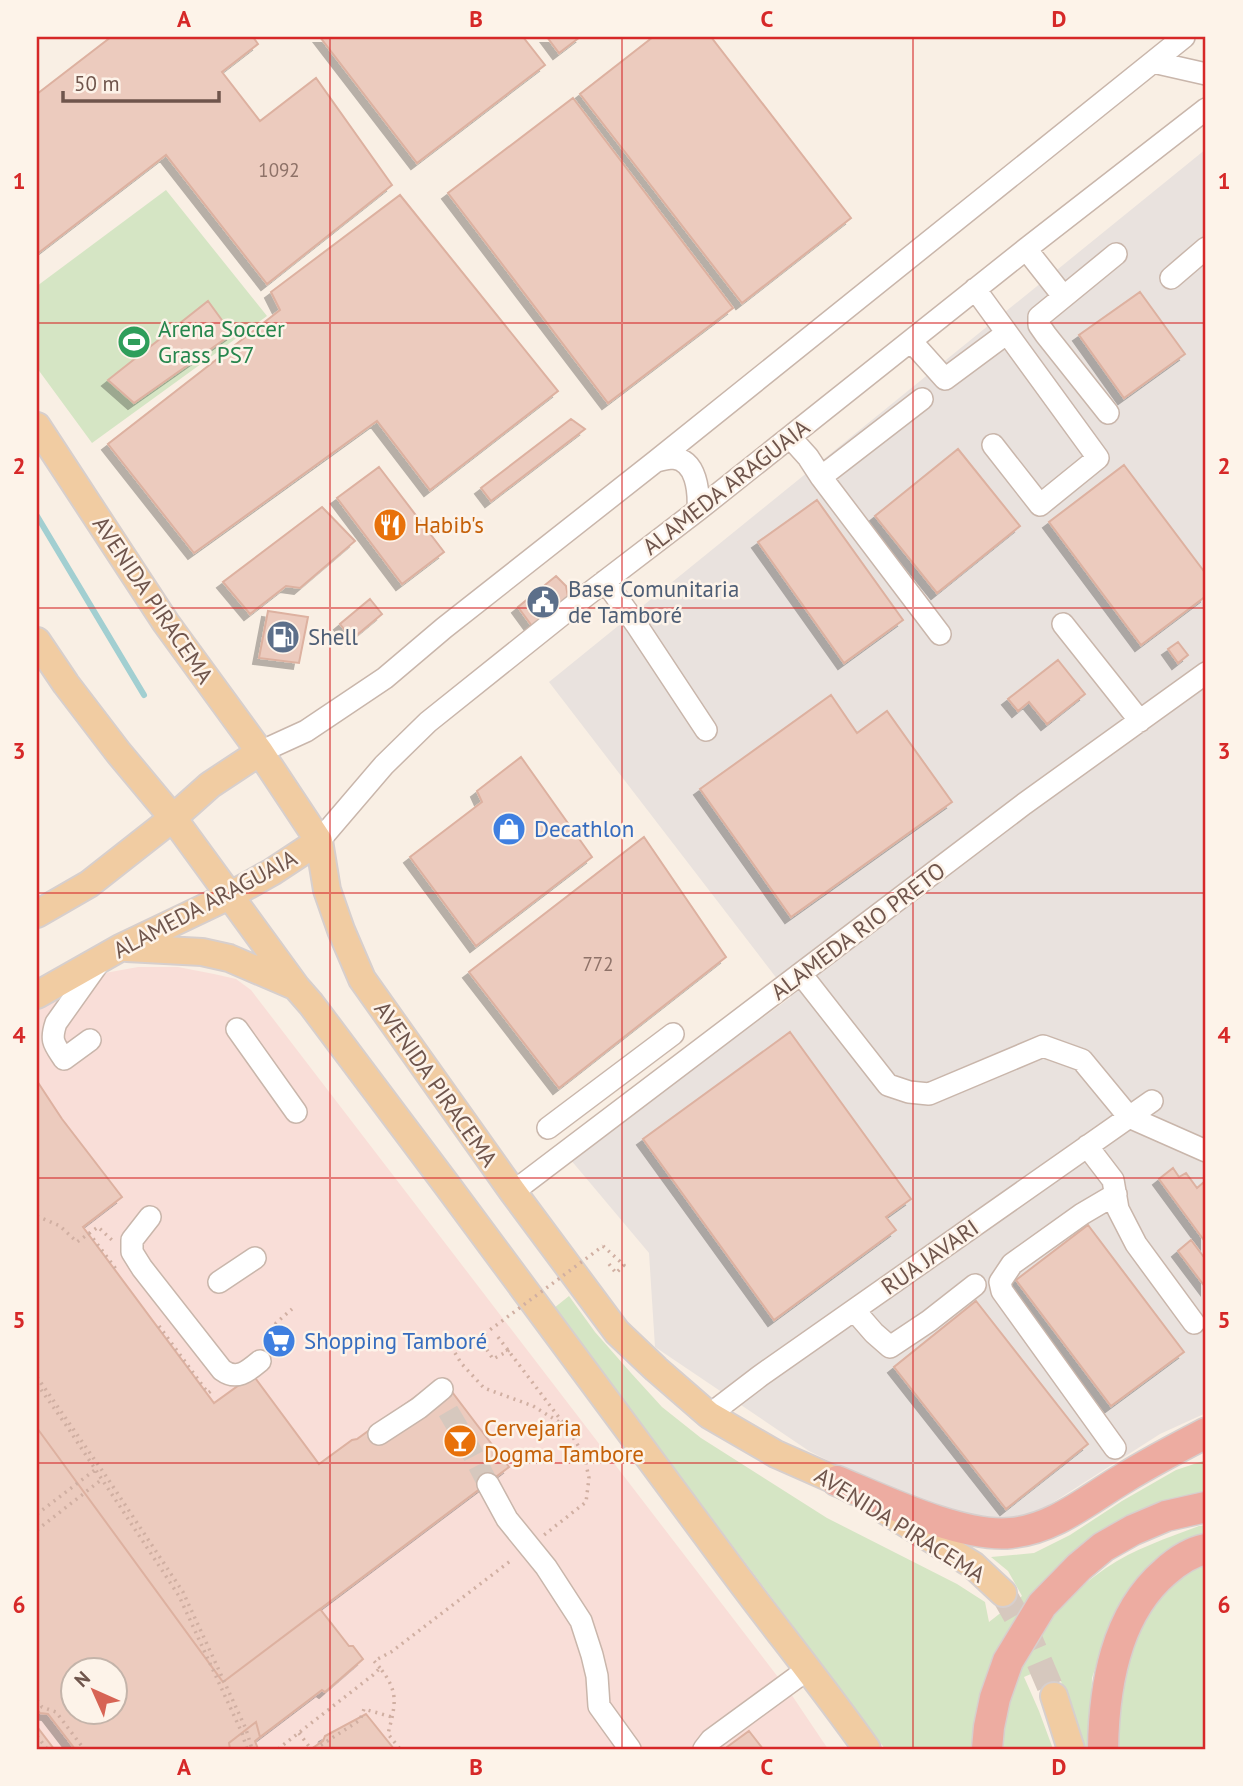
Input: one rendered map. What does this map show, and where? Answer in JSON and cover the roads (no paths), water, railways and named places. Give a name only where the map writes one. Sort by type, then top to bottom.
[{"type":"highway","points":[[838,1480],[890,1503],[963,1528],[997,1534],[1013,1533],[1037,1527],[1068,1513],[1124,1478],[1206,1433]]},
{"type":"highway","points":[[1169,1453],[1206,1448]]},
{"type":"highway","points":[[987,1749],[995,1698],[1008,1661],[1042,1605],[1103,1547],[1133,1530],[1166,1517],[1206,1507]]},
{"type":"highway","points":[[1103,1749],[1103,1725],[1110,1678],[1132,1610],[1151,1584],[1175,1564],[1206,1549]]},
{"type":"main road","name":"AVENIDA PIRACEMA","points":[[37,426],[166,622],[260,752],[319,842],[327,890],[362,979],[513,1192],[617,1332],[709,1415],[776,1454],[838,1480],[974,1565],[1003,1593]]},
{"type":"main road","points":[[37,641],[118,752],[173,818],[297,988],[740,1580],[830,1696],[867,1749]]},
{"type":"main road","points":[[37,914],[89,884],[173,818],[210,785],[260,752]]},
{"type":"main road","name":"ALAMEDA ARAGUAIA","points":[[37,995],[111,954],[229,896],[319,842]]},
{"type":"main road","points":[[111,954],[202,952],[229,958],[297,988]]},
{"type":"main road","points":[[1054,1696],[1071,1749]]},
{"type":"street","points":[[260,752],[306,731],[386,678],[444,628],[1184,37]]},
{"type":"street","points":[[1153,62],[1206,74]]},
{"type":"street","name":"ALAMEDA ARAGUAIA","points":[[319,842],[384,765],[428,722],[1206,109]]},
{"type":"street","points":[[1171,278],[1206,248]]},
{"type":"street","points":[[1026,249],[1063,296]]},
{"type":"street","points":[[1108,413],[1039,325],[1039,317],[1116,254]]},
{"type":"street","points":[[975,289],[1098,458],[1040,505],[993,445]]},
{"type":"street","points":[[911,341],[945,379],[1007,333]]},
{"type":"street","points":[[821,477],[922,399]]},
{"type":"street","points":[[790,437],[808,457],[940,634]]},
{"type":"street","points":[[656,461],[677,459],[689,467],[699,491],[698,510]]},
{"type":"street","points":[[605,581],[706,730]]},
{"type":"street","points":[[1063,624],[1140,721]]},
{"type":"street","name":"ALAMEDA RIO PRETO","points":[[513,1192],[1024,804],[1206,673]]},
{"type":"street","points":[[90,1040],[64,1059],[54,1044],[52,1034],[56,1023],[111,954]]},
{"type":"street","points":[[801,974],[888,1085],[909,1092],[929,1094],[1043,1046],[1082,1060],[1129,1117],[1206,1151]]},
{"type":"street","points":[[237,1029],[296,1112]]},
{"type":"street","points":[[566,1152],[542,1119],[673,1034]]},
{"type":"street","name":"RUA JAVARI","points":[[709,1415],[760,1376],[1152,1101]]},
{"type":"street","points":[[1087,1146],[1113,1180],[1118,1209],[1136,1244],[1194,1323]]},
{"type":"street","points":[[1115,1448],[1002,1291],[1000,1282],[1012,1264],[1082,1214],[1116,1194]]},
{"type":"street","points":[[150,1217],[132,1240],[132,1252],[142,1268],[222,1370],[237,1376],[260,1361]]},
{"type":"street","points":[[219,1282],[255,1258]]},
{"type":"street","points":[[854,1310],[890,1347],[929,1321],[975,1284]]},
{"type":"street","points":[[379,1434],[442,1390]]},
{"type":"street","points":[[488,1484],[506,1519],[546,1567],[581,1621],[597,1676],[599,1706],[630,1749]]},
{"type":"street","points":[[704,1749],[710,1740],[808,1669]]},
{"type":"waterway","points":[[37,516],[144,695]]},
{"type":"tunnel","points":[[448,1411],[488,1484]]},
{"type":"tunnel","points":[[1003,1593],[1030,1640],[1054,1696]]},
{"type":"place","name":"Arena Soccer Grass PS7","points":[[134,342]]},
{"type":"place","name":"Habib's","points":[[390,525]]},
{"type":"place","name":"Base Comunitaria de Tamboré","points":[[543,602]]},
{"type":"place","name":"Shell","points":[[283,637]]},
{"type":"place","name":"Decathlon","points":[[509,829]]},
{"type":"place","name":"Shopping Tamboré","points":[[279,1341]]},
{"type":"place","name":"Cervejaria Dogma Tambore","points":[[460,1441]]}]
